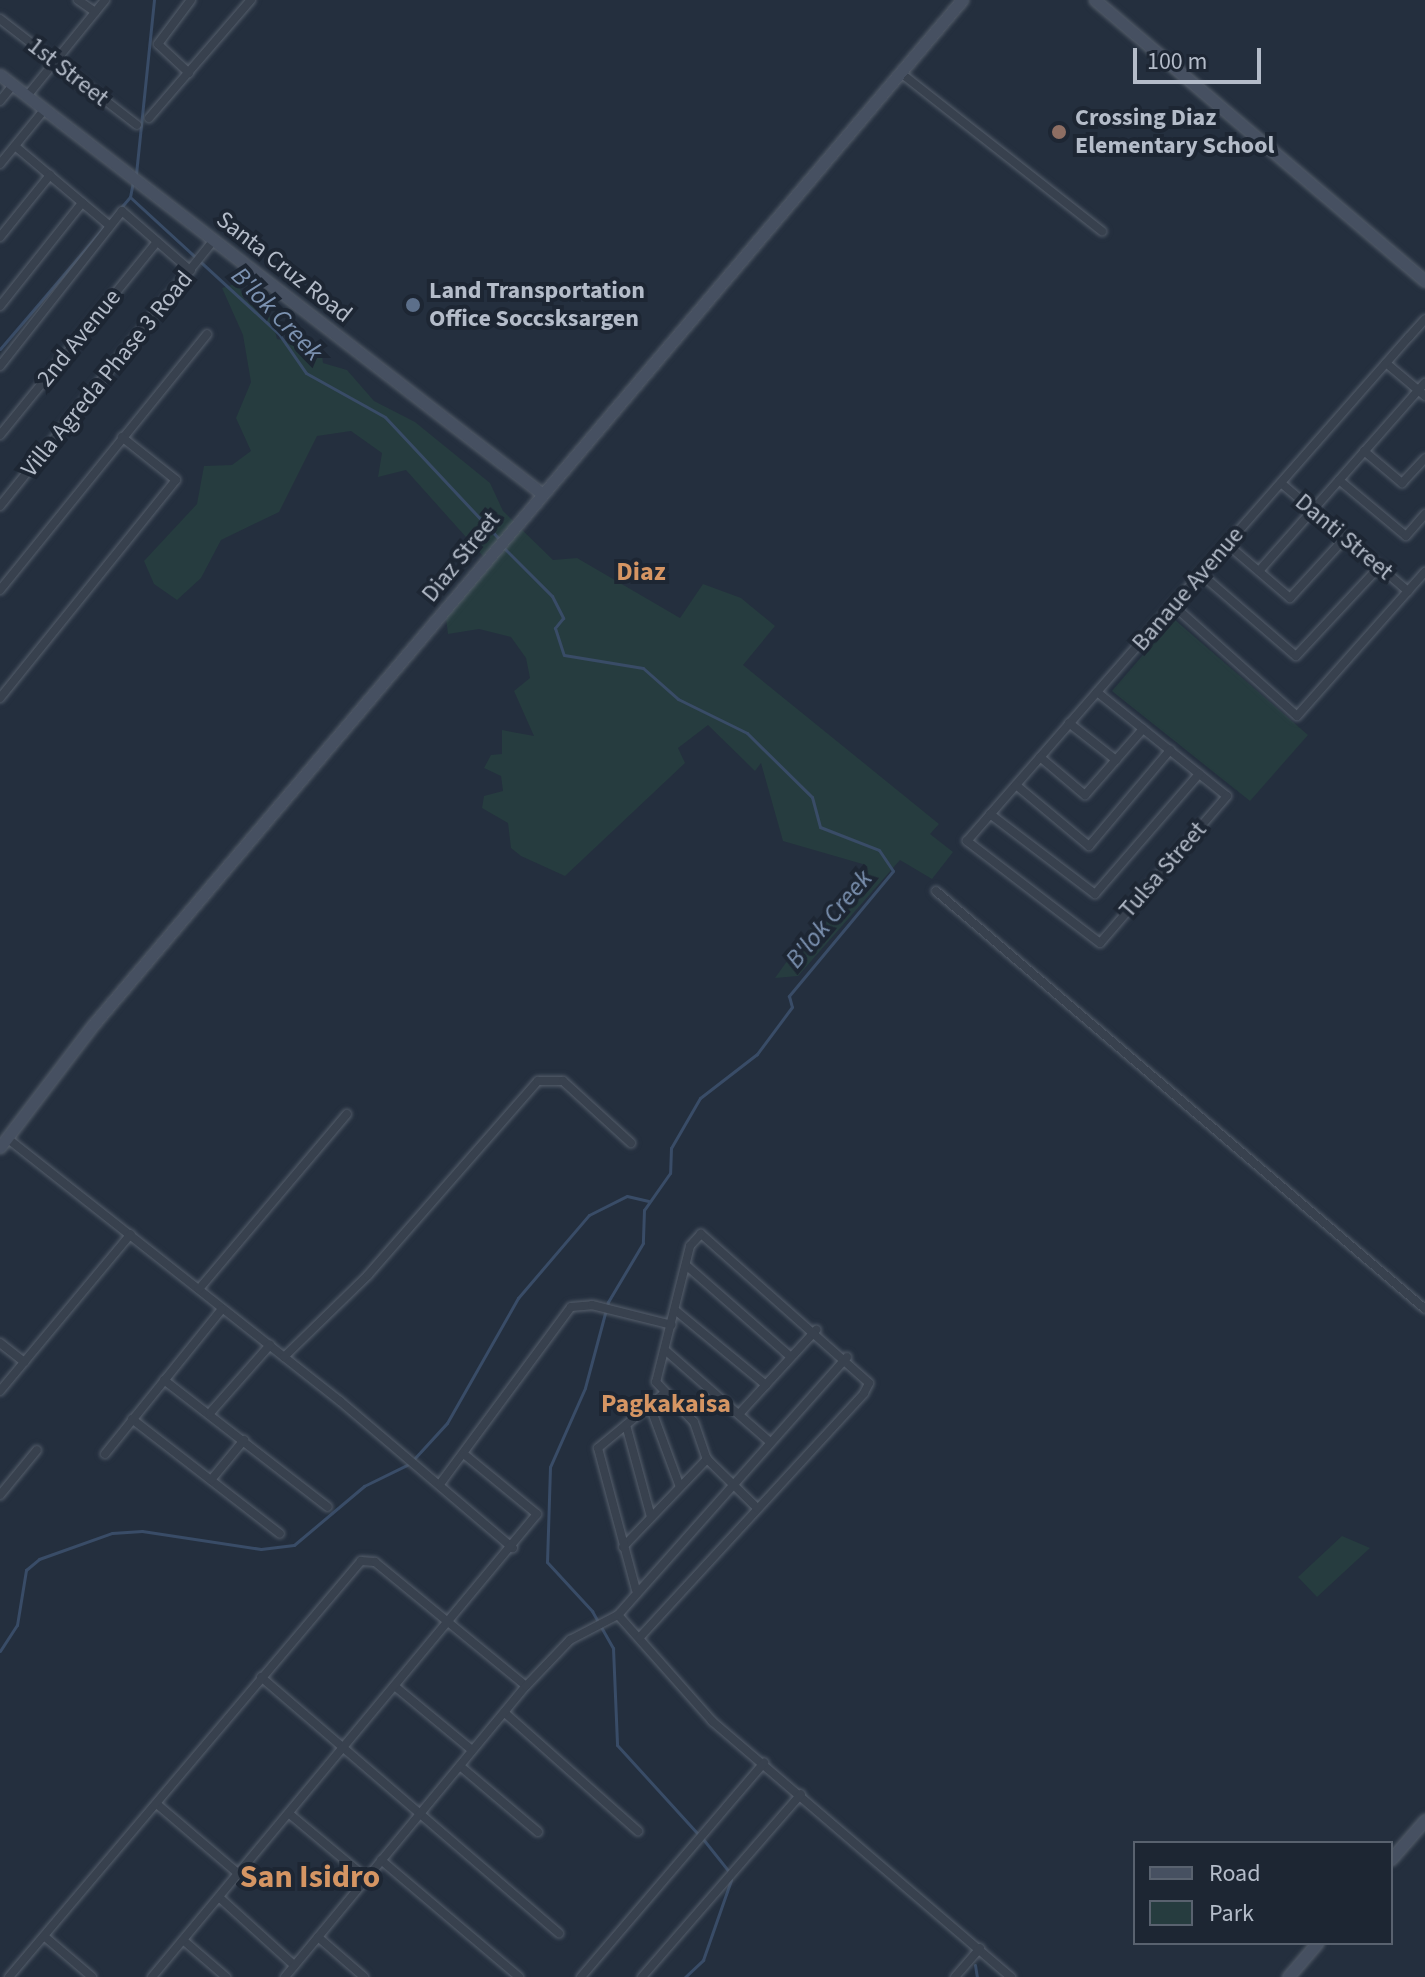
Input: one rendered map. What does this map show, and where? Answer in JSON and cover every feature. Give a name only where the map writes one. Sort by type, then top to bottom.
[{"type":"main road","name":"Diaz Street","points":[[2,1139],[93,1025],[541,493],[962,0]]},
{"type":"main road","points":[[1095,0],[1425,281]]},
{"type":"main road","name":"Santa Cruz Road","points":[[0,75],[541,493]]},
{"type":"main road","points":[[1393,1857],[1425,1820]]},
{"type":"main road","points":[[1288,1977],[1315,1945]]},
{"type":"street","points":[[78,0],[95,12]]},
{"type":"street","points":[[27,96],[105,0]]},
{"type":"street","points":[[189,73],[158,44],[191,0]]},
{"type":"street","points":[[149,118],[249,1]]},
{"type":"street","name":"1st Street","points":[[0,19],[137,125]]},
{"type":"street","points":[[901,73],[1102,231]]},
{"type":"street","points":[[0,101],[13,85]]},
{"type":"street","points":[[0,164],[44,110]]},
{"type":"street","points":[[15,146],[105,222]]},
{"type":"street","points":[[0,237],[50,175]]},
{"type":"street","points":[[0,306],[82,203]]},
{"type":"street","points":[[0,366],[105,222],[122,211],[157,242],[196,264]]},
{"type":"street","name":"Villa Agreda Phase 3 Road","points":[[0,506],[213,241]]},
{"type":"street","name":"2nd Avenue","points":[[0,435],[157,242]]},
{"type":"street","name":"Banaue Avenue","points":[[967,841],[1425,319]]},
{"type":"street","points":[[0,590],[207,334]]},
{"type":"street","points":[[1259,571],[1423,389],[1386,363]]},
{"type":"street","points":[[0,698],[176,480],[122,437]]},
{"type":"street","points":[[1364,451],[1402,483],[1425,458]]},
{"type":"street","points":[[1339,480],[1406,536],[1425,514]]},
{"type":"street","name":"Danti Street","points":[[1281,483],[1408,591]]},
{"type":"street","points":[[1227,544],[1290,598],[1345,538]]},
{"type":"street","points":[[1201,574],[1296,656],[1379,567]]},
{"type":"street","points":[[1173,605],[1297,716],[1425,572]]},
{"type":"street","name":"Tulsa Street","points":[[967,841],[1100,943],[1227,796],[1097,692]]},
{"type":"street","points":[[1069,723],[1116,760]]},
{"type":"street","points":[[1040,757],[1085,795],[1143,729]]},
{"type":"street","points":[[1016,785],[1089,846],[1170,750]]},
{"type":"street","points":[[990,814],[1095,894],[1199,774]]},
{"type":"street","points":[[936,891],[1425,1309]]},
{"type":"street","points":[[284,1357],[368,1275],[538,1081],[563,1081],[631,1143]]},
{"type":"street","points":[[199,1289],[347,1114]]},
{"type":"street","points":[[2,1139],[131,1234],[270,1345],[513,1548]]},
{"type":"street","points":[[0,1391],[131,1234]]},
{"type":"street","points":[[640,1637],[868,1388],[866,1374],[706,1235],[694,1238],[655,1378],[662,1395],[687,1412],[707,1459],[757,1508]]},
{"type":"street","points":[[687,1266],[791,1357]]},
{"type":"street","points":[[440,1484],[571,1307],[600,1307],[672,1325]]},
{"type":"street","points":[[105,1454],[222,1309]]},
{"type":"street","points":[[675,1310],[766,1385]]},
{"type":"street","points":[[740,1413],[816,1330]]},
{"type":"street","points":[[0,1343],[24,1362]]},
{"type":"street","points":[[210,1413],[270,1345]]},
{"type":"street","points":[[665,1350],[769,1441]]},
{"type":"street","points":[[285,1977],[526,1686],[570,1640],[618,1615],[636,1590],[731,1482],[847,1357]]},
{"type":"street","points":[[164,1380],[328,1507]]},
{"type":"street","points":[[636,1590],[598,1453],[662,1395]]},
{"type":"street","points":[[650,1406],[680,1487]]},
{"type":"street","points":[[132,1419],[280,1534]]},
{"type":"street","points":[[626,1425],[651,1517]]},
{"type":"street","points":[[211,1480],[244,1440]]},
{"type":"street","points":[[0,1495],[37,1450]]},
{"type":"street","points":[[152,1977],[292,1816],[513,1548],[537,1514],[464,1454]]},
{"type":"street","points":[[623,1547],[707,1459]]},
{"type":"street","points":[[9,1977],[158,1805],[261,1677],[365,1559],[450,1622],[526,1686]]},
{"type":"street","points":[[618,1615],[697,1706],[1011,1977]]},
{"type":"street","points":[[261,1677],[559,1933]]},
{"type":"street","points":[[397,1688],[472,1750]]},
{"type":"street","points":[[505,1713],[638,1831]]},
{"type":"street","points":[[581,1977],[764,1763]]},
{"type":"street","points":[[460,1766],[538,1832]]},
{"type":"street","points":[[642,1977],[801,1794]]},
{"type":"street","points":[[158,1805],[240,1875]]},
{"type":"street","points":[[292,1816],[365,1877]]},
{"type":"street","points":[[381,1860],[519,1977]]},
{"type":"street","points":[[220,1898],[294,1965]]},
{"type":"street","points":[[44,1936],[92,1977]]},
{"type":"street","points":[[318,1937],[364,1977]]},
{"type":"street","points":[[183,1940],[226,1977]]},
{"type":"street","points":[[955,1977],[980,1948]]},
{"type":"green space","points":[[238,283],[244,299],[272,319],[277,339],[321,347],[323,363],[347,370],[374,401],[415,422],[490,483],[503,511],[553,560],[577,558],[680,618],[703,584],[741,598],[775,626],[743,665],[939,824],[930,834],[953,852],[932,879],[900,860],[798,976],[775,978],[812,926],[831,920],[867,876],[866,865],[783,841],[761,763],[755,771],[708,725],[678,748],[685,763],[565,876],[521,856],[511,848],[508,823],[482,808],[484,796],[503,791],[501,776],[484,768],[491,755],[502,754],[502,730],[534,736],[514,691],[530,678],[526,658],[511,637],[479,629],[448,634],[446,618],[491,565],[406,470],[378,477],[382,453],[351,431],[317,436],[279,512],[221,540],[201,578],[177,600],[154,584],[144,561],[197,504],[204,466],[232,465],[251,451],[236,418],[251,382],[243,335],[222,288]]},
{"type":"green space","points":[[1174,619],[1308,735],[1250,801],[1112,691]]},
{"type":"green space","points":[[1342,1536],[1370,1548],[1317,1597],[1298,1577]]},
{"type":"waterway","name":"B'lok Creek","points":[[136,174],[154,0]]},
{"type":"waterway","name":"B'lok Creek","points":[[130,197],[133,181]]},
{"type":"waterway","name":"B'lok Creek","points":[[130,197],[279,334],[306,373],[385,417],[501,541]]},
{"type":"waterway","points":[[0,349],[130,197]]},
{"type":"waterway","name":"B'lok Creek","points":[[504,548],[552,596],[563,618],[555,628],[564,655],[643,668],[678,699],[747,733],[812,797],[820,827],[879,850],[893,871],[789,996],[792,1007],[757,1054],[700,1098],[671,1148],[670,1173],[644,1210],[643,1243],[608,1302],[585,1388],[550,1467],[547,1562],[592,1611],[613,1648],[617,1745],[698,1834]]},
{"type":"waterway","points":[[414,1459],[447,1423],[518,1298],[589,1215],[627,1196],[648,1201]]},
{"type":"waterway","points":[[0,1651],[17,1625],[26,1570],[39,1559],[112,1533],[142,1531],[261,1549],[294,1545],[364,1486],[407,1465]]},
{"type":"waterway","name":"B'lok Creek","points":[[703,1839],[730,1873]]},
{"type":"waterway","name":"B'lok Creek","points":[[685,1977],[703,1960],[731,1880]]},
{"type":"waterway","points":[[975,1965],[977,1977]]},
{"type":"place","name":"Crossing Diaz Elementary School","points":[[1059,132]]},
{"type":"place","name":"Land Transportation Office Soccsksargen","points":[[413,305]]},
{"type":"district","name":"Diaz","points":[[641,572]]},
{"type":"district","name":"Pagkakaisa","points":[[666,1404]]},
{"type":"district","name":"San Isidro","points":[[310,1877]]}]
